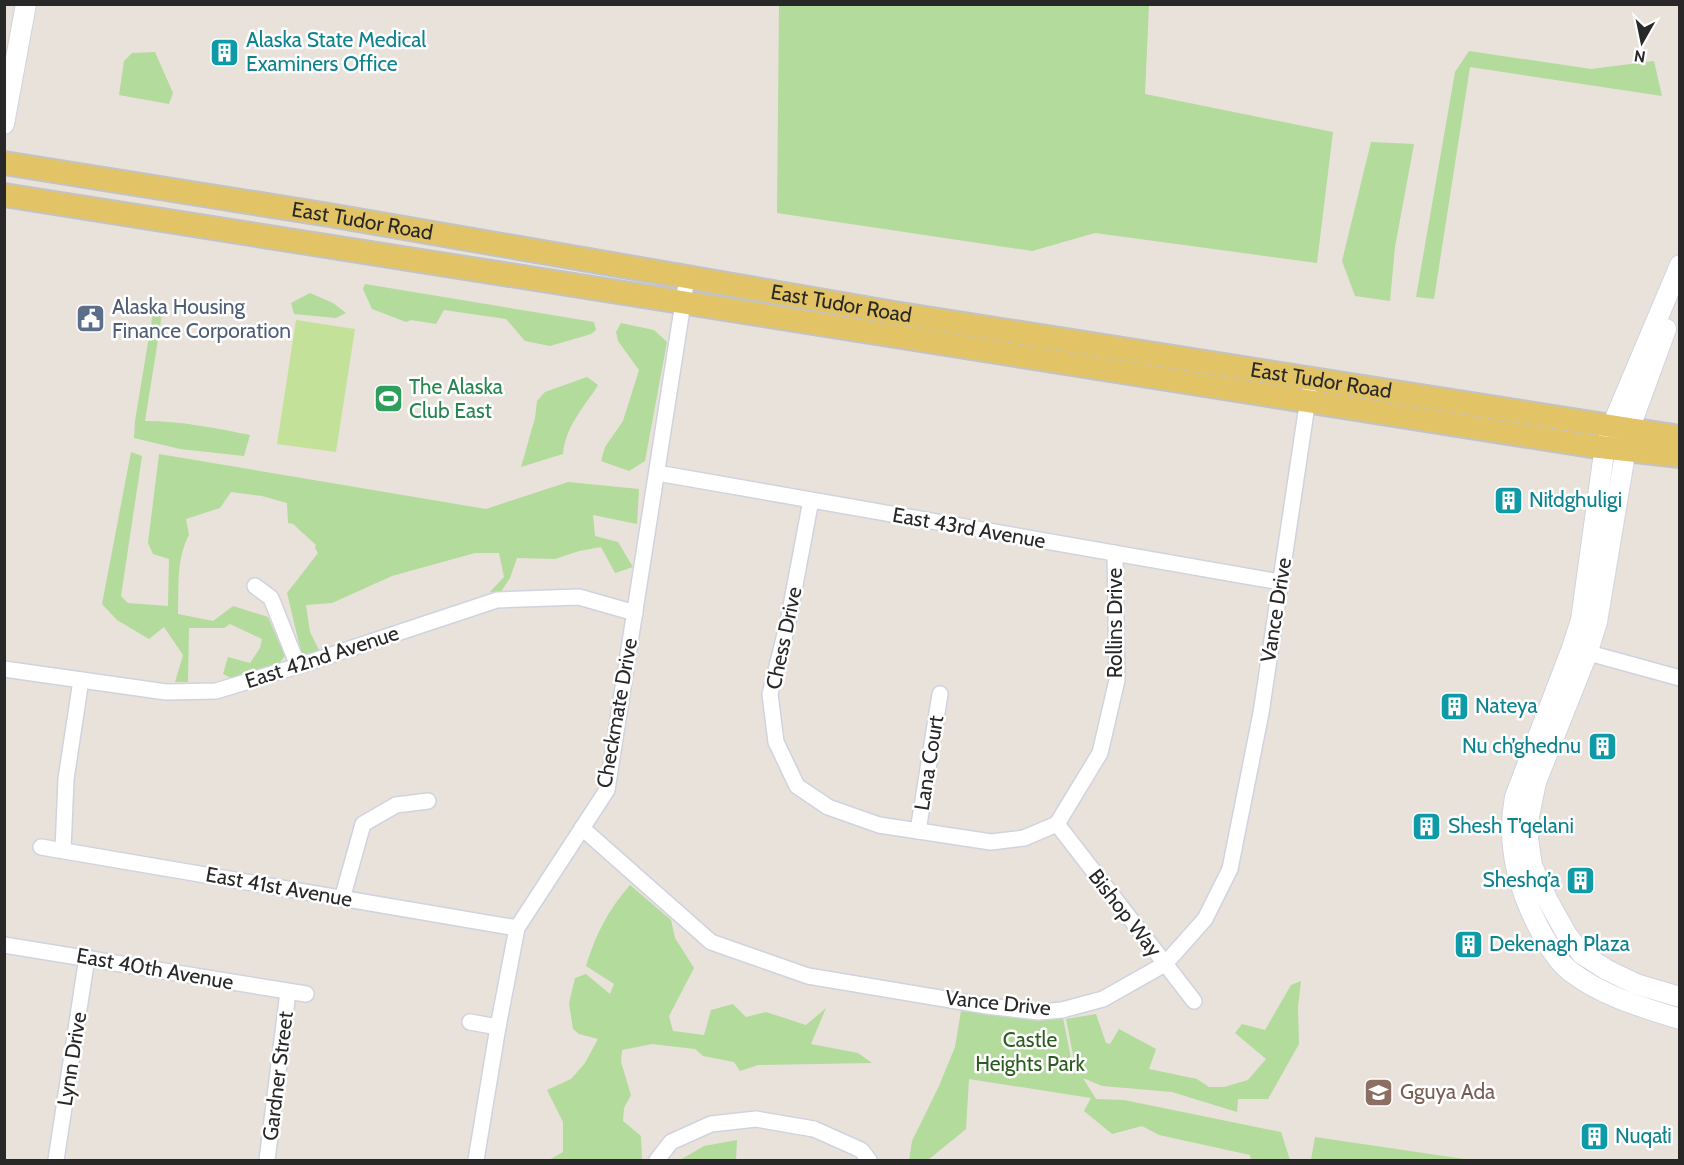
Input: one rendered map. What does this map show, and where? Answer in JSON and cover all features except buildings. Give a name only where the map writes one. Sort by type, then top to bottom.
[{"type":"main road","name":"East Tudor Road","points":[[4,163],[329,215],[906,315],[1309,390]]},
{"type":"main road","name":"East Tudor Road","points":[[4,195],[684,302],[1309,390],[1618,439],[1680,456]]},
{"type":"main road","name":"East Tudor Road","points":[[1618,439],[1680,437]]},
{"type":"street","points":[[4,124],[26,4]]},
{"type":"street","points":[[1680,265],[1618,439],[1597,622],[1580,651],[1515,797],[1511,836],[1516,872],[1528,907],[1550,947],[1568,969],[1597,989],[1629,1003],[1680,1019]]},
{"type":"street","name":"Checkmate Drive","points":[[476,1161],[517,928],[607,790],[687,277]]},
{"type":"street","points":[[1618,439],[1680,293]]},
{"type":"street","name":"Vance Drive","points":[[582,828],[711,942],[808,976],[987,1006],[1039,1012],[1062,1010],[1102,999],[1165,964],[1205,919],[1230,869],[1261,713],[1309,390]]},
{"type":"street","name":"East 43rd Avenue","points":[[657,473],[1280,582]]},
{"type":"street","name":"Chess Drive","points":[[811,500],[788,622],[770,694],[776,742],[797,786],[828,807],[879,825],[918,831]]},
{"type":"street","name":"Rollins Drive","points":[[1057,824],[1100,753],[1117,680],[1115,553]]},
{"type":"street","points":[[255,586],[271,598],[298,666]]},
{"type":"street","name":"East 42nd Avenue","points":[[4,669],[166,692],[216,691],[497,600],[579,597],[635,613]]},
{"type":"street","points":[[1580,651],[1680,678]]},
{"type":"street","points":[[1580,651],[1534,790],[1528,838],[1532,866],[1566,933],[1582,954],[1607,970],[1636,984],[1680,997]]},
{"type":"street","points":[[63,849],[66,778],[81,680]]},
{"type":"street","name":"Lana Court","points":[[918,831],[940,694]]},
{"type":"street","points":[[342,899],[363,824],[396,805],[428,801]]},
{"type":"street","points":[[918,831],[990,842],[1024,838],[1057,824]]},
{"type":"street","name":"Bishop Way","points":[[1057,824],[1194,1001]]},
{"type":"street","name":"East 41st Avenue","points":[[41,847],[517,928]]},
{"type":"street","name":"East 40th Avenue","points":[[4,945],[306,994]]},
{"type":"street","name":"Lynn Drive","points":[[56,1161],[87,957]]},
{"type":"street","name":"Gardner Street","points":[[267,1161],[288,992]]},
{"type":"street","points":[[470,1022],[498,1027]]},
{"type":"street","points":[[657,1161],[671,1142],[711,1124],[756,1119],[814,1129],[861,1150],[869,1161]]},
{"type":"green space","points":[[779,5],[1149,5],[1145,94],[1333,132],[1317,263],[1095,233],[1032,251],[777,213]]},
{"type":"green space","points":[[1469,51],[1591,69],[1654,61],[1662,96],[1470,67],[1434,299],[1416,297],[1455,72]]},
{"type":"green space","points":[[155,52],[173,93],[169,104],[119,95],[124,61],[132,53]]},
{"type":"green space","points":[[1371,142],[1414,144],[1395,247],[1390,301],[1355,296],[1342,261]]},
{"type":"green space","points":[[365,284],[594,322],[596,330],[591,334],[550,346],[525,341],[506,319],[444,310],[436,324],[411,320],[406,322],[372,309],[363,289]]},
{"type":"green space","points":[[310,293],[333,303],[346,313],[336,318],[294,314],[291,303]]},
{"type":"green space","points":[[155,300],[164,302],[145,421],[211,427],[250,435],[244,456],[180,449],[134,438]]},
{"type":"green space","points":[[296,320],[355,329],[336,452],[277,444]]},
{"type":"green space","points":[[621,323],[654,330],[667,342],[645,461],[629,471],[601,461],[605,447],[623,421],[639,370],[618,341],[616,332]]},
{"type":"green space","points":[[587,377],[598,385],[571,426],[563,454],[521,467],[535,418],[537,401],[545,392]]},
{"type":"green space","points":[[131,452],[142,456],[121,596],[128,603],[168,606],[169,559],[153,554],[148,543],[159,454],[486,509],[568,482],[639,489],[637,524],[593,515],[595,536],[618,542],[633,567],[615,573],[601,547],[555,559],[517,558],[510,578],[500,593],[490,592],[504,577],[499,553],[475,553],[392,576],[332,603],[306,605],[310,632],[319,650],[302,656],[287,593],[318,553],[316,545],[293,524],[288,523],[287,503],[262,496],[231,492],[220,508],[186,519],[189,535],[180,563],[178,614],[213,621],[233,606],[268,617],[285,656],[273,671],[237,681],[223,674],[228,657],[250,663],[260,648],[262,639],[230,624],[224,628],[189,628],[188,682],[175,682],[183,655],[164,627],[149,639],[117,620],[102,604]]},
{"type":"green space","points":[[630,885],[671,920],[675,938],[694,968],[669,1016],[673,1031],[704,1035],[711,1010],[733,1004],[746,1017],[766,1012],[806,1025],[826,1008],[811,1044],[858,1053],[872,1063],[758,1065],[740,1071],[734,1062],[703,1056],[695,1049],[652,1044],[622,1050],[621,1062],[631,1095],[624,1108],[623,1121],[641,1136],[642,1160],[549,1160],[563,1152],[563,1122],[547,1090],[571,1079],[585,1063],[598,1039],[579,1034],[573,1029],[569,1003],[575,978],[586,974],[610,994],[614,984],[586,966],[604,923]]},
{"type":"green space","name":"Castle Heights Park","points":[[1301,981],[1298,1007],[1299,1044],[1268,1099],[1238,1099],[1237,1112],[1172,1092],[1102,1086],[1083,1078],[1096,1099],[1124,1100],[1281,1132],[1290,1160],[1251,1160],[1250,1155],[1159,1135],[1142,1126],[1112,1134],[1084,1111],[1091,1098],[969,1079],[966,1129],[928,1160],[909,1160],[912,1141],[955,1047],[961,1011],[1063,1018],[1071,1058],[1075,1065],[1066,1019],[1096,1014],[1106,1043],[1110,1044],[1119,1029],[1156,1049],[1149,1069],[1197,1079],[1209,1087],[1224,1087],[1248,1080],[1266,1059],[1235,1033],[1242,1024],[1265,1030],[1291,985]]},
{"type":"green space","points":[[1315,1137],[1471,1160],[1311,1160]]},
{"type":"green space","points":[[737,1140],[736,1160],[680,1160],[704,1146]]},
{"type":"place","name":"Alaska State Medical Examiners Office","points":[[225,52]]},
{"type":"place","name":"Alaska Housing Finance Corporation","points":[[91,319]]},
{"type":"place","name":"The Alaska Club East","points":[[388,399]]},
{"type":"place","name":"Niłdghuligi","points":[[1508,500]]},
{"type":"place","name":"Nateya","points":[[1454,706]]},
{"type":"place","name":"Nu ch’ghednu","points":[[1602,746]]},
{"type":"place","name":"Shesh T’qelani","points":[[1427,826]]},
{"type":"place","name":"Sheshq’a","points":[[1581,880]]},
{"type":"place","name":"Dekenagh Plaza","points":[[1468,944]]},
{"type":"place","name":"Gguya Ada","points":[[1379,1092]]},
{"type":"place","name":"Nuqałi","points":[[1594,1136]]}]
